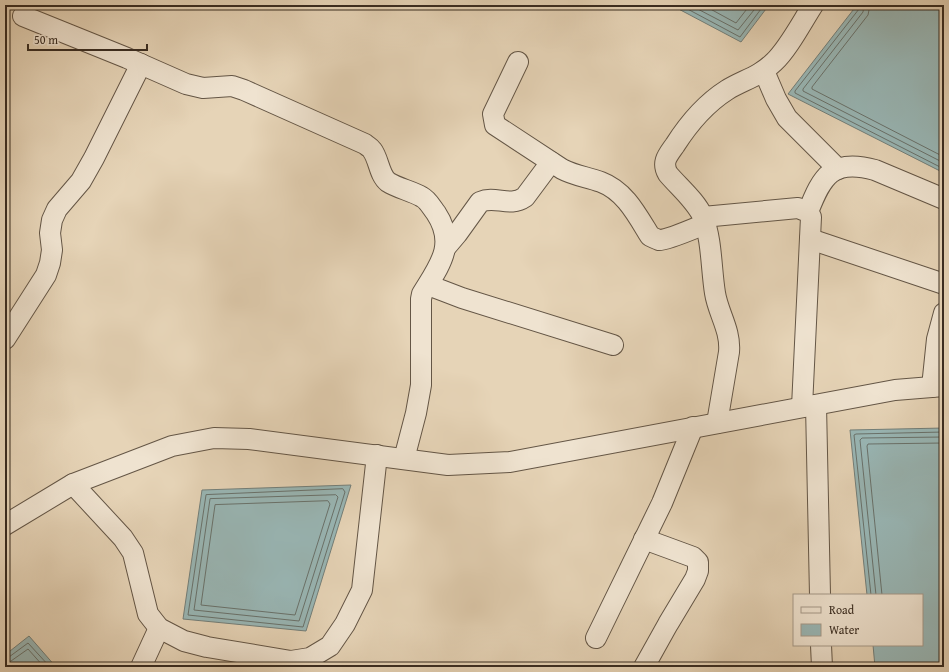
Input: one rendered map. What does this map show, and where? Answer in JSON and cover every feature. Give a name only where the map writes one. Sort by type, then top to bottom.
[{"type":"street","points":[[717,423],[730,342],[728,332],[715,296],[709,242],[704,221],[698,208],[664,169],[664,163],[687,126],[705,107],[728,89],[764,71],[776,61],[814,5]]},
{"type":"street","points":[[23,16],[186,84],[203,88],[232,86],[244,90],[365,144],[372,150],[383,176],[388,182],[409,190],[424,198],[438,217],[446,240],[446,247],[442,259],[422,294],[421,299],[421,385],[416,413],[404,459]]},
{"type":"street","points":[[518,62],[493,114],[495,125],[572,174],[609,186],[628,201],[650,236],[653,238],[659,240],[667,238],[704,221],[798,208],[808,212],[811,217],[809,406],[820,594]]},
{"type":"street","points":[[5,339],[46,275],[52,250],[50,233],[52,220],[57,209],[81,181],[141,64]]},
{"type":"street","points":[[764,71],[776,99],[787,118],[838,169]]},
{"type":"street","points":[[446,247],[480,202],[492,199],[509,202],[519,201],[525,197],[551,162]]},
{"type":"street","points":[[808,212],[816,189],[822,181],[830,173],[850,166],[863,167],[902,181],[944,199]]},
{"type":"street","points":[[810,239],[944,284]]},
{"type":"street","points":[[428,285],[462,298],[614,345]]},
{"type":"street","points":[[5,525],[73,484],[172,446],[214,438],[249,439],[448,465],[510,462],[895,390],[938,387],[938,339],[944,312]]},
{"type":"street","points":[[596,638],[662,503],[693,427]]},
{"type":"street","points":[[73,484],[123,538],[133,553],[148,614],[159,628],[184,641],[280,663],[310,658],[330,646],[345,624],[362,590],[377,455]]},
{"type":"street","points":[[644,539],[694,557],[698,562],[698,572],[695,579],[644,667]]},
{"type":"street","points":[[141,667],[159,628]]},
{"type":"street","points":[[821,646],[822,667]]},
{"type":"water","points":[[671,5],[769,5],[741,42]]},
{"type":"water","points":[[857,5],[944,5],[944,173],[788,94]]},
{"type":"water","points":[[944,428],[944,667],[875,667],[873,646],[923,646],[923,594],[867,594],[850,430]]},
{"type":"water","points":[[351,485],[306,631],[183,619],[202,490]]},
{"type":"water","points":[[29,636],[56,667],[5,667],[5,655]]}]
